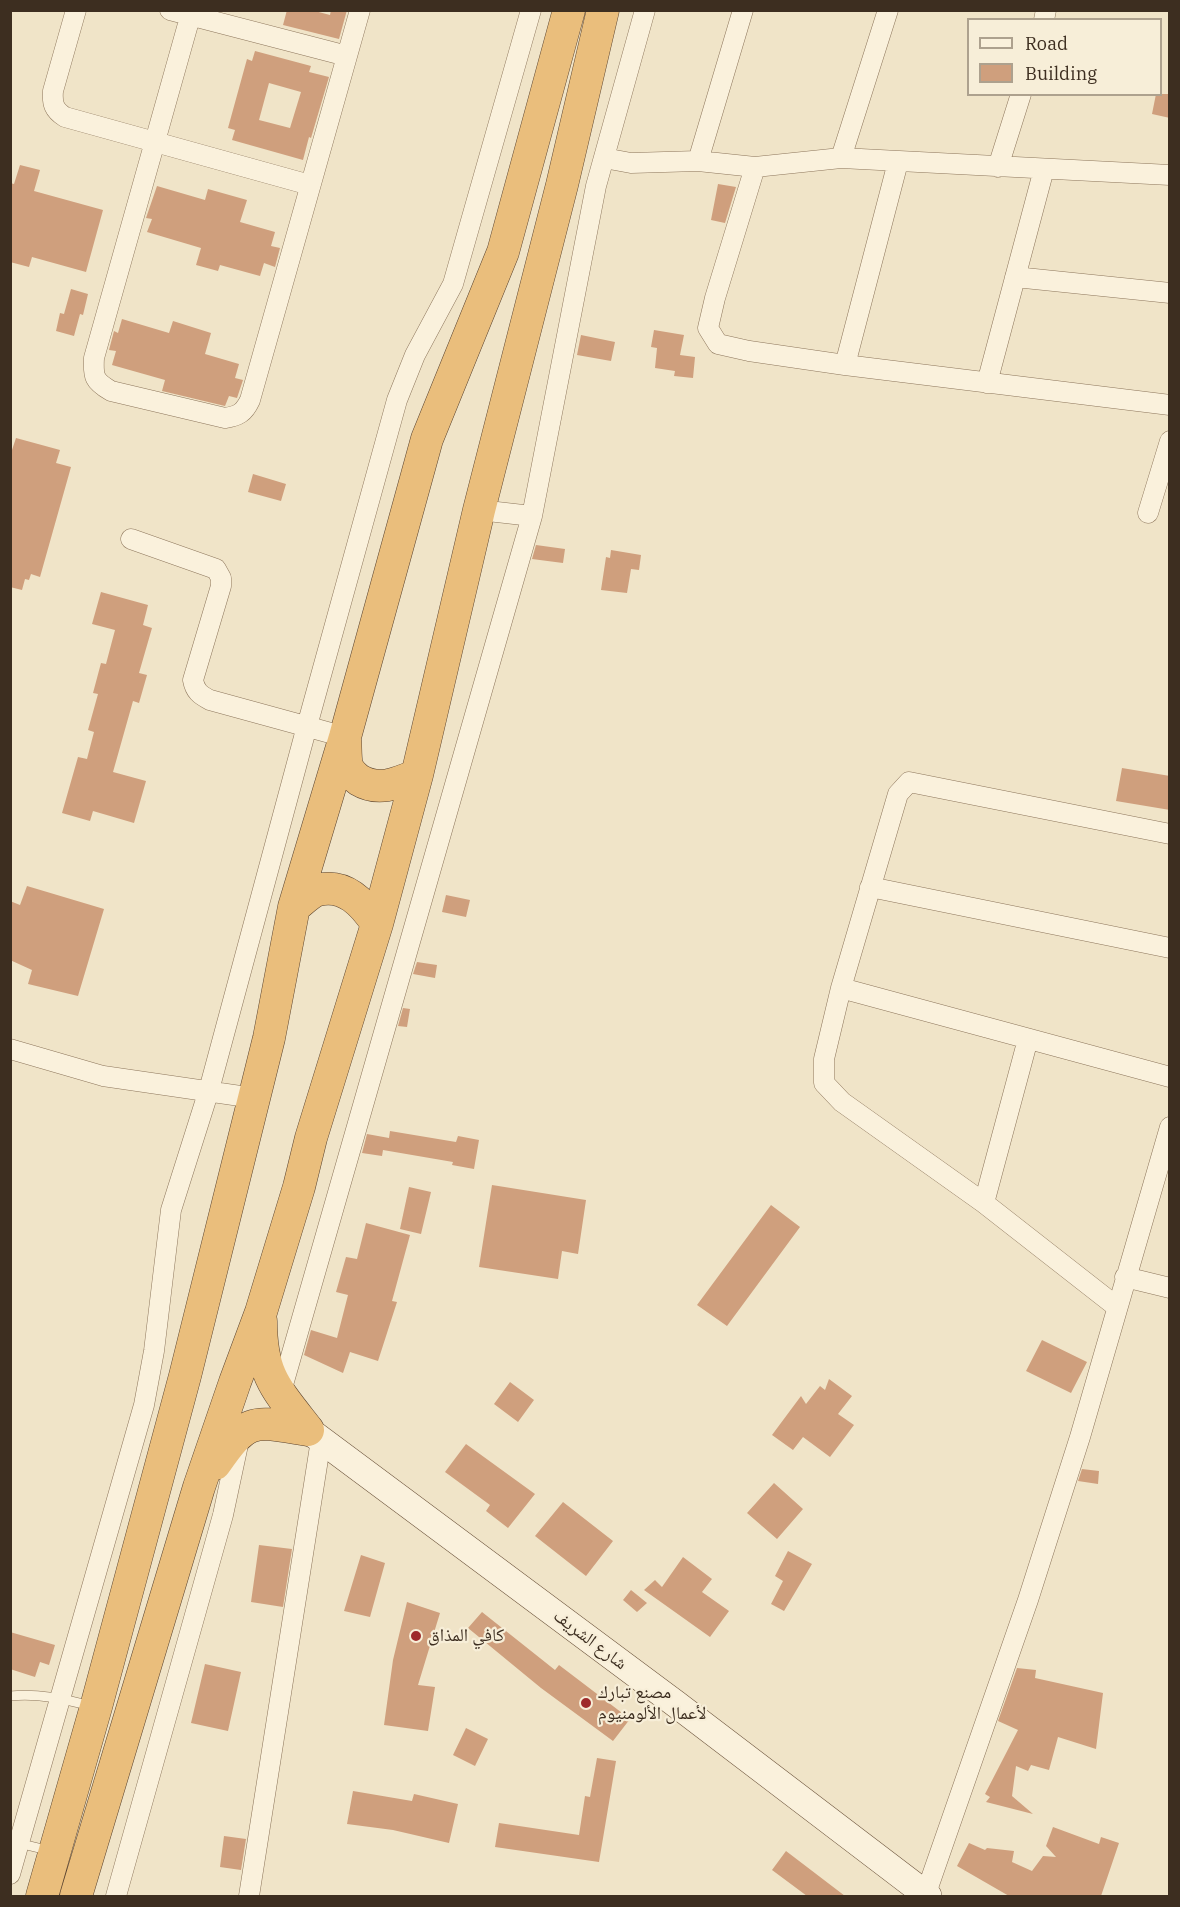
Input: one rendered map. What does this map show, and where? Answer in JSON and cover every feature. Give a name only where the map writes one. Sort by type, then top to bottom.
[{"type":"highway","points":[[42,1896],[96,1707],[182,1387],[269,1038],[294,907],[345,737],[427,439],[503,252],[569,10]]},
{"type":"highway","points":[[76,1896],[199,1487],[261,1311],[377,924],[417,775],[479,510],[562,185],[603,10]]},
{"type":"highway","points":[[345,737],[347,767],[363,782],[382,787],[417,775]]},
{"type":"highway","points":[[294,907],[316,890],[349,894],[365,906],[377,924]]},
{"type":"highway","points":[[261,1311],[261,1343],[267,1372],[280,1395],[314,1435]]},
{"type":"highway","points":[[199,1487],[231,1441],[253,1424],[271,1424],[314,1435]]},
{"type":"main road","name":"شارع الشريف","points":[[314,1435],[676,1704],[926,1896]]},
{"type":"street","points":[[76,10],[53,91],[52,102],[57,111],[65,117],[310,184]]},
{"type":"street","points":[[170,10],[347,56]]},
{"type":"street","points":[[192,14],[94,358],[93,373],[96,381],[111,391],[225,418],[245,411],[250,400],[360,10]]},
{"type":"street","points":[[10,1874],[15,1842],[61,1698],[144,1405],[154,1352],[171,1210],[209,1090],[397,400],[415,355],[453,284],[531,10]]},
{"type":"street","points":[[280,1395],[532,516],[596,186],[645,10]]},
{"type":"street","points":[[698,161],[743,10]]},
{"type":"street","points":[[841,158],[888,10]]},
{"type":"street","points":[[998,167],[1019,96]]},
{"type":"street","points":[[604,158],[632,163],[698,161],[755,167],[841,158],[1170,175]]},
{"type":"street","points":[[845,365],[898,162]]},
{"type":"street","points":[[755,167],[708,328],[718,344],[749,351],[845,365],[1170,405]]},
{"type":"street","points":[[987,383],[1044,169]]},
{"type":"street","points":[[1015,277],[1170,293]]},
{"type":"street","points":[[1148,513],[1170,441]]},
{"type":"street","points":[[479,510],[532,516]]},
{"type":"street","points":[[131,539],[216,569],[221,578],[221,586],[193,680],[194,688],[200,695],[210,700],[345,737]]},
{"type":"street","points":[[1117,1307],[984,1203],[842,1102],[824,1083],[824,1059],[841,988],[898,794],[909,782],[1170,834]]},
{"type":"street","points":[[870,887],[1170,948]]},
{"type":"street","points":[[841,988],[1170,1077]]},
{"type":"street","points":[[984,1203],[1028,1039]]},
{"type":"street","points":[[10,1048],[103,1076],[254,1098]]},
{"type":"street","points":[[926,1896],[1028,1600],[1080,1437],[1170,1127]]},
{"type":"street","points":[[1125,1277],[1170,1288]]},
{"type":"street","points":[[116,1896],[223,1515],[241,1431]]},
{"type":"street","points":[[249,1896],[314,1435]]},
{"type":"lane","points":[[10,1696],[25,1694],[61,1698],[96,1707]]},
{"type":"lane","points":[[15,1842],[56,1852]]},
{"type":"building","points":[[287,10],[311,10],[330,15],[331,10],[347,10],[339,39],[283,25]]},
{"type":"building","points":[[255,51],[311,66],[309,72],[329,77],[303,160],[232,140],[235,130],[228,128],[247,59],[252,61]],"holes":[[[269,83],[301,92],[290,128],[259,120]]]},
{"type":"building","points":[[1170,94],[1170,118],[1152,114],[1156,96]]},
{"type":"building","points":[[20,165],[40,170],[34,191],[103,210],[86,272],[32,257],[29,267],[10,262],[10,183],[14,184]]},
{"type":"building","points":[[718,184],[736,187],[725,223],[711,220]]},
{"type":"building","points":[[157,186],[205,200],[208,189],[247,200],[240,222],[275,232],[271,246],[280,248],[275,267],[264,263],[260,276],[220,265],[218,271],[196,265],[201,248],[147,232],[152,219],[146,218]]},
{"type":"building","points":[[71,289],[88,294],[83,315],[80,314],[74,336],[56,331],[60,313],[64,314]]},
{"type":"building","points":[[122,319],[169,333],[173,321],[211,333],[205,354],[239,364],[235,378],[243,380],[237,398],[229,396],[225,406],[162,391],[165,380],[112,365],[116,351],[109,350],[114,331],[118,333]]},
{"type":"building","points":[[654,330],[684,335],[680,355],[695,357],[693,378],[674,376],[675,371],[655,368],[657,348],[651,347]]},
{"type":"building","points":[[581,335],[615,342],[611,361],[577,355]]},
{"type":"building","points":[[16,438],[60,450],[56,463],[71,467],[40,577],[31,574],[29,580],[25,579],[22,590],[10,587],[10,456]]},
{"type":"building","points":[[253,474],[286,484],[281,501],[248,492]]},
{"type":"building","points":[[536,545],[565,549],[563,563],[532,559]]},
{"type":"building","points":[[611,550],[641,555],[639,570],[631,569],[627,593],[601,590],[606,557],[610,558]]},
{"type":"building","points":[[101,592],[148,605],[143,625],[152,628],[139,673],[147,675],[139,703],[133,701],[113,772],[146,781],[134,823],[93,811],[90,821],[62,813],[78,757],[87,759],[94,732],[88,730],[98,694],[93,693],[101,663],[106,664],[115,630],[92,624]]},
{"type":"building","points":[[1122,768],[1170,776],[1170,810],[1116,801]]},
{"type":"building","points":[[27,886],[104,909],[78,996],[28,984],[32,970],[10,960],[10,901],[20,905]]},
{"type":"building","points":[[446,895],[470,900],[466,917],[442,912]]},
{"type":"building","points":[[417,962],[437,965],[435,978],[413,974]]},
{"type":"building","points":[[403,1008],[410,1009],[407,1027],[398,1026]]},
{"type":"building","points":[[390,1131],[456,1142],[458,1136],[479,1140],[474,1169],[452,1165],[453,1162],[383,1150],[382,1156],[362,1153],[367,1134],[389,1138]]},
{"type":"building","points":[[492,1185],[586,1200],[578,1254],[562,1251],[558,1279],[479,1267]]},
{"type":"building","points":[[409,1187],[431,1192],[421,1234],[400,1229]]},
{"type":"building","points":[[771,1205],[800,1227],[727,1326],[697,1305]]},
{"type":"building","points":[[366,1223],[410,1235],[392,1301],[397,1302],[378,1361],[350,1352],[343,1373],[304,1355],[311,1330],[337,1338],[348,1295],[336,1292],[346,1257],[357,1259]]},
{"type":"building","points":[[1042,1340],[1087,1362],[1071,1393],[1026,1371]]},
{"type":"building","points":[[829,1379],[852,1396],[838,1414],[854,1425],[830,1457],[803,1437],[793,1450],[772,1435],[801,1396],[806,1404],[820,1386],[825,1390]]},
{"type":"building","points":[[510,1382],[534,1400],[518,1422],[494,1404]]},
{"type":"building","points":[[466,1444],[535,1494],[508,1528],[486,1511],[490,1505],[445,1472]]},
{"type":"building","points":[[1082,1469],[1099,1471],[1098,1484],[1078,1481]]},
{"type":"building","points":[[774,1483],[803,1509],[777,1539],[747,1513]]},
{"type":"building","points":[[563,1502],[613,1541],[586,1576],[535,1536]]},
{"type":"building","points":[[259,1545],[292,1549],[283,1607],[251,1602]]},
{"type":"building","points":[[788,1551],[812,1564],[784,1611],[771,1604],[783,1581],[775,1576]]},
{"type":"building","points":[[361,1555],[385,1563],[370,1617],[344,1611]]},
{"type":"building","points":[[683,1557],[712,1579],[702,1592],[729,1611],[710,1637],[644,1590],[655,1580],[662,1587]]},
{"type":"building","points":[[631,1590],[647,1603],[637,1612],[623,1600]]},
{"type":"building","points":[[407,1602],[440,1613],[418,1685],[435,1687],[428,1731],[384,1725],[393,1660]]},
{"type":"building","points":[[482,1612],[555,1670],[559,1665],[630,1719],[613,1741],[541,1688],[468,1628]]},
{"type":"building","points":[[10,1632],[55,1645],[49,1665],[40,1662],[35,1677],[10,1669]]},
{"type":"building","points":[[205,1664],[241,1672],[228,1731],[191,1723]]},
{"type":"building","points":[[1017,1668],[1036,1670],[1035,1678],[1103,1693],[1096,1749],[1058,1737],[1049,1770],[1031,1765],[1028,1771],[1016,1766],[1012,1796],[1033,1814],[986,1802],[990,1797],[985,1794],[1018,1730],[998,1721]]},
{"type":"building","points":[[466,1728],[488,1739],[475,1766],[453,1755]]},
{"type":"building","points":[[597,1758],[616,1761],[599,1862],[495,1847],[499,1823],[579,1835],[585,1796],[590,1797]]},
{"type":"building","points":[[353,1791],[412,1801],[414,1794],[458,1804],[449,1843],[393,1830],[347,1824]]},
{"type":"building","points":[[1053,1827],[1099,1844],[1101,1837],[1119,1843],[1101,1896],[1009,1896],[957,1866],[969,1843],[985,1850],[987,1848],[1014,1851],[1012,1862],[1032,1871],[1043,1856],[1056,1857],[1046,1846]]},
{"type":"building","points":[[224,1836],[246,1839],[241,1870],[220,1867]]},
{"type":"building","points":[[786,1851],[845,1896],[807,1896],[772,1870]]},
{"type":"place","name":"كافي المذاق","points":[[416,1636]]},
{"type":"place","name":"مصنع تبارك لأعمال الألومنيوم","points":[[586,1703]]}]
